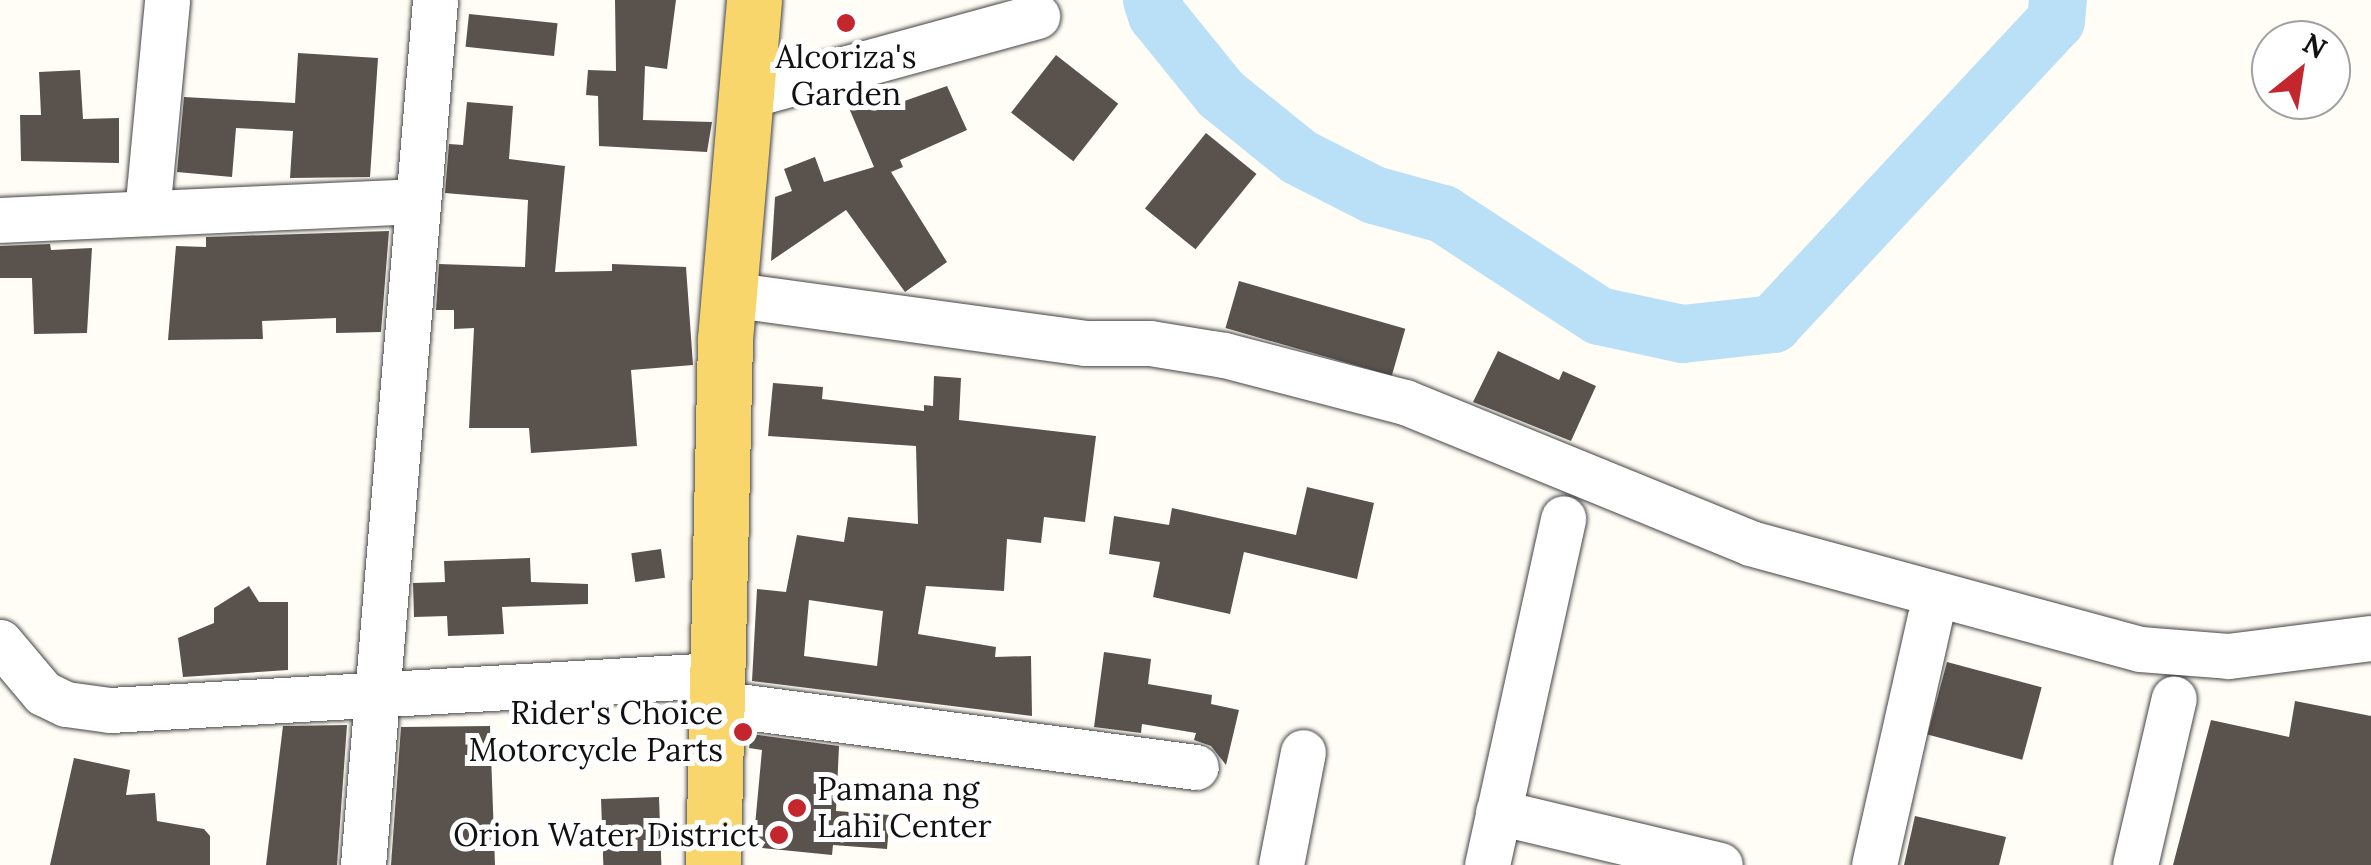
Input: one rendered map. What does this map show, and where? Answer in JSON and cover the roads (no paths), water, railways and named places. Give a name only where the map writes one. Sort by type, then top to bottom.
[{"type":"main road","points":[[713,865],[728,294],[754,0]]},
{"type":"street","points":[[147,213],[166,0]]},
{"type":"street","points":[[364,865],[435,0]]},
{"type":"street","points":[[744,96],[1037,16]]},
{"type":"street","points":[[0,220],[418,201]]},
{"type":"street","points":[[728,294],[1086,343],[1150,343],[1224,355],[1405,402],[1750,544],[2140,649],[2228,656],[2371,638]]},
{"type":"street","points":[[1487,865],[1563,518]]},
{"type":"street","points":[[1874,865],[1930,617]]},
{"type":"street","points":[[0,642],[43,693],[81,708],[378,692],[716,689],[1196,767]]},
{"type":"street","points":[[2135,865],[2174,698]]},
{"type":"street","points":[[1282,865],[1302,752]]},
{"type":"street","points":[[1498,812],[1720,865]]},
{"type":"waterway","points":[[1152,0],[1157,15],[1221,94],[1299,157],[1374,195],[1443,214],[1599,316],[1683,334],[1773,324],[2056,21],[2058,0]]},
{"type":"place","name":"Alcoriza's Garden","points":[[846,23]]},
{"type":"place","name":"Rider's Choice Motorcycle Parts","points":[[743,732]]},
{"type":"place","name":"Pamana ng Lahi Center","points":[[797,808]]},
{"type":"place","name":"Orion Water District","points":[[779,835]]}]
